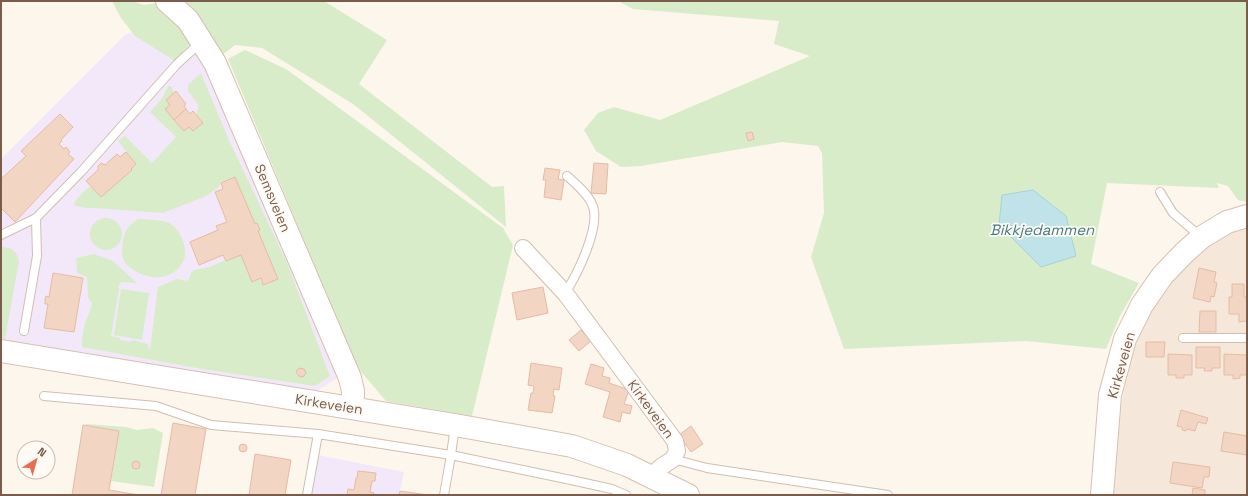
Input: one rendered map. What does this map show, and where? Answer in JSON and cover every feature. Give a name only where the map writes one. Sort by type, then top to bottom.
[{"type":"main road","name":"Semsveien","points":[[167,1],[188,20],[215,63],[350,378],[353,390],[353,408]]},
{"type":"main road","name":"Kirkeveien","points":[[1102,495],[1110,395],[1125,339],[1142,305],[1162,276],[1202,237],[1227,222],[1247,216]]},
{"type":"main road","name":"Kirkeveien","points":[[1,351],[353,408],[572,446],[614,460],[651,476],[688,495]]},
{"type":"street","name":"Kirkeveien","points":[[523,248],[565,293],[675,441],[677,451],[673,459],[660,467],[651,476]]},
{"type":"lane","points":[[1,235],[36,218],[81,172],[177,64],[201,41]]},
{"type":"lane","points":[[565,293],[573,281],[585,256],[593,228],[594,212],[593,205],[567,176]]},
{"type":"lane","points":[[1160,192],[1173,213],[1202,237]]},
{"type":"lane","points":[[24,331],[37,256],[36,218]]},
{"type":"lane","points":[[1183,338],[1247,338]]},
{"type":"lane","points":[[44,396],[156,406],[211,424],[318,434],[451,455],[612,489],[626,495]]},
{"type":"lane","points":[[444,495],[455,425]]},
{"type":"lane","points":[[307,495],[318,434]]},
{"type":"lane","points":[[673,459],[707,468],[888,495]]},
{"type":"shaded area","points":[[174,23],[204,56],[337,378],[317,391],[1,340],[1,159],[126,34]]},
{"type":"shaded area","points":[[1247,229],[1247,495],[1113,495],[1119,417],[1131,355],[1153,307],[1166,285],[1190,258],[1231,231]]},
{"type":"shaded area","points":[[318,455],[404,472],[399,495],[311,495]]},
{"type":"green space","points":[[112,1],[132,1],[144,5],[157,3],[172,10],[190,43],[175,61],[135,36],[121,18]]},
{"type":"green space","points":[[177,1],[324,1],[387,40],[359,84],[492,187],[504,186],[506,227],[353,104],[262,48],[235,45],[218,58]]},
{"type":"green space","points":[[618,1],[1247,1],[1247,202],[1238,200],[1228,186],[1217,183],[1219,188],[1107,183],[1091,264],[1139,283],[1120,316],[1106,349],[1026,341],[844,349],[811,257],[824,213],[822,153],[818,146],[782,142],[641,166],[621,167],[596,151],[584,130],[598,113],[614,107],[660,120],[810,56],[774,44],[779,21],[633,9]]},
{"type":"green space","points":[[245,50],[286,69],[503,228],[513,245],[472,416],[386,401],[357,367],[228,59]]},
{"type":"green space","points":[[201,73],[229,140],[287,263],[330,376],[315,386],[202,369],[82,347],[84,329],[92,303],[88,298],[87,277],[77,273],[76,258],[94,254],[113,261],[137,283],[122,282],[118,286],[119,289],[111,336],[120,338],[120,340],[131,342],[132,340],[148,344],[148,348],[150,349],[158,287],[177,279],[188,281],[194,270],[209,267],[241,254],[253,282],[260,279],[263,285],[278,278],[258,231],[260,230],[257,223],[255,224],[235,177],[221,182],[218,188],[204,197],[163,213],[75,206],[74,203],[76,200],[91,186],[101,197],[132,170],[130,168],[136,164],[118,141],[125,136],[152,163],[176,137],[150,112],[163,97],[168,86],[171,86],[174,93],[166,100],[170,105],[165,110],[184,131],[189,126],[194,131],[203,123],[196,115],[199,106],[188,91],[188,85]]},
{"type":"green space","points":[[106,218],[117,223],[122,234],[117,245],[106,250],[95,245],[90,234],[95,223]]},
{"type":"green space","points":[[138,219],[158,220],[169,223],[181,236],[185,248],[184,260],[181,265],[171,274],[160,277],[147,276],[135,271],[124,261],[122,256],[122,248],[126,230]]},
{"type":"green space","points":[[1,247],[13,250],[19,261],[5,339],[1,338]]},
{"type":"green space","points":[[121,289],[149,293],[142,340],[114,335]]},
{"type":"green space","points":[[85,425],[126,427],[137,430],[153,428],[163,433],[154,487],[111,481],[119,431]]},
{"type":"water","name":"Bikkjedammen","points":[[1033,190],[1066,216],[1076,256],[1041,267],[999,225],[1002,195]]},
{"type":"building","points":[[176,91],[186,104],[184,106],[186,109],[174,120],[165,109],[170,105],[166,100]]},
{"type":"building","points":[[186,109],[190,114],[193,111],[203,123],[193,131],[189,127],[184,131],[174,120]]},
{"type":"building","points":[[60,114],[73,127],[59,144],[64,149],[66,147],[70,152],[68,154],[74,159],[15,222],[1,208],[1,179],[26,156],[21,151]]},
{"type":"building","points":[[752,132],[754,139],[748,141],[746,133]]},
{"type":"building","points":[[126,152],[136,164],[131,169],[132,170],[101,197],[86,181],[98,170],[98,166],[101,163],[105,165],[117,154],[120,157]]},
{"type":"building","points":[[594,163],[608,164],[606,194],[591,193]]},
{"type":"building","points":[[545,168],[560,170],[558,179],[564,180],[561,200],[544,197],[546,180],[543,180]]},
{"type":"building","points":[[235,177],[255,224],[257,223],[260,230],[258,231],[278,279],[263,285],[261,278],[252,282],[241,255],[226,261],[223,255],[199,265],[190,242],[218,230],[216,226],[227,222],[215,192],[223,189],[221,183]]},
{"type":"building","points":[[1199,268],[1216,272],[1214,282],[1217,283],[1214,297],[1211,296],[1210,302],[1193,298]]},
{"type":"building","points":[[53,273],[83,278],[74,332],[44,328],[48,304],[45,304],[45,299],[46,296],[49,297]]},
{"type":"building","points":[[1232,284],[1244,284],[1244,297],[1247,297],[1247,321],[1239,322],[1239,314],[1229,314],[1229,297],[1232,297]]},
{"type":"building","points":[[543,287],[548,313],[517,320],[512,293]]},
{"type":"building","points":[[1200,311],[1216,311],[1216,332],[1199,332]]},
{"type":"building","points":[[581,330],[591,341],[579,351],[569,340]]},
{"type":"building","points":[[1146,342],[1165,342],[1164,357],[1146,357]]},
{"type":"building","points":[[1196,347],[1220,347],[1220,368],[1212,368],[1212,371],[1204,371],[1205,368],[1196,368]]},
{"type":"building","points":[[1168,354],[1192,355],[1192,375],[1184,375],[1184,378],[1176,378],[1176,375],[1168,375]]},
{"type":"building","points":[[1224,354],[1247,355],[1247,375],[1240,375],[1240,378],[1233,379],[1233,375],[1224,375]]},
{"type":"building","points":[[531,363],[562,368],[559,390],[554,389],[553,396],[555,396],[552,413],[528,410],[531,393],[533,393],[534,386],[528,385]]},
{"type":"building","points":[[591,364],[604,368],[602,376],[610,378],[609,383],[629,390],[624,404],[632,406],[630,414],[622,412],[620,422],[603,417],[610,392],[585,384]]},
{"type":"building","points":[[299,368],[304,369],[306,373],[303,377],[299,376],[296,372]]},
{"type":"building","points":[[1181,410],[1208,418],[1206,424],[1198,422],[1195,431],[1187,429],[1186,431],[1182,430],[1182,427],[1177,426]]},
{"type":"building","points":[[173,423],[206,429],[195,495],[161,495]]},
{"type":"building","points":[[83,425],[119,431],[109,490],[139,495],[72,495]]},
{"type":"building","points":[[691,426],[703,444],[691,452],[679,435]]},
{"type":"building","points":[[1224,432],[1247,436],[1247,455],[1221,451]]},
{"type":"building","points":[[241,444],[245,444],[247,448],[245,452],[241,452],[239,450],[239,446]]},
{"type":"building","points":[[255,454],[291,460],[285,495],[249,495]]},
{"type":"building","points":[[136,461],[139,462],[139,468],[136,469],[133,468],[132,465],[133,462]]},
{"type":"building","points":[[1173,462],[1210,467],[1209,477],[1204,477],[1202,488],[1170,483]]},
{"type":"building","points":[[358,471],[376,473],[375,481],[372,481],[370,492],[374,493],[373,495],[347,495],[348,489],[354,490]]},
{"type":"building","points":[[1193,488],[1205,490],[1205,495],[1192,495]]},
{"type":"building","points":[[400,491],[428,495],[399,495]]}]
